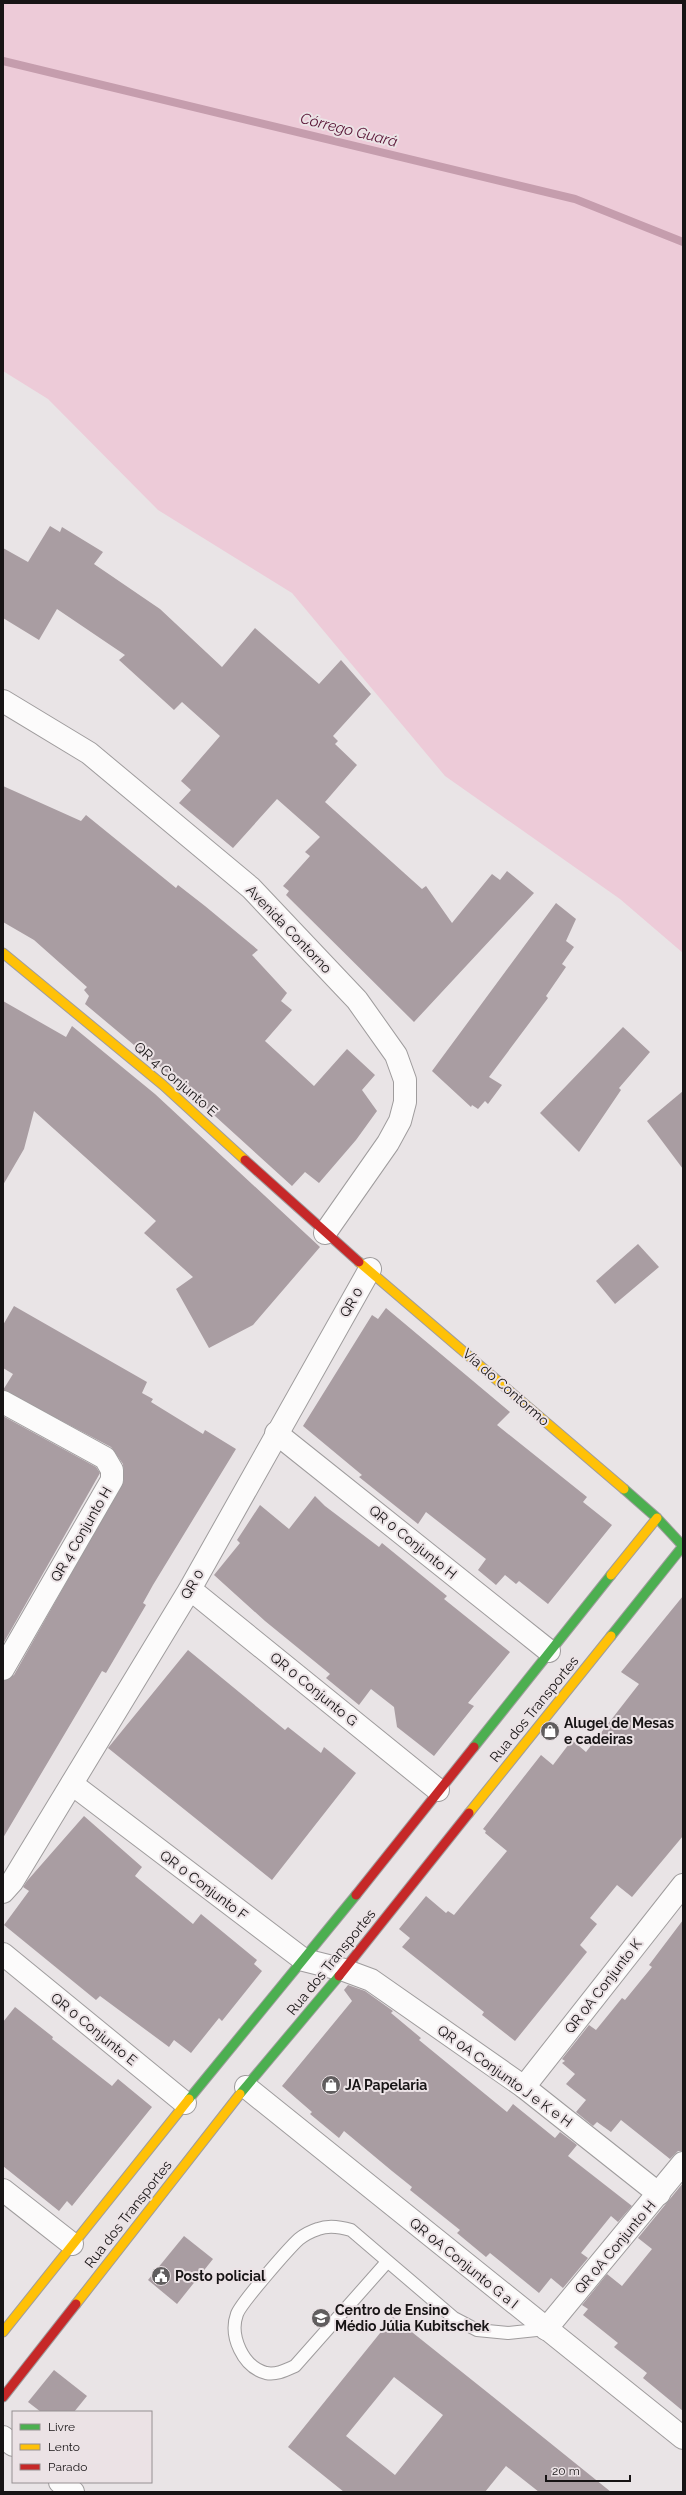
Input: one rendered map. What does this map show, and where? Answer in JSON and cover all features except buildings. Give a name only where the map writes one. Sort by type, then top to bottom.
[{"type":"street","name":"Avenida Contorno","points":[[3,701],[89,753],[251,888],[357,1000],[396,1055],[405,1080],[405,1102],[400,1121],[388,1143],[325,1233]]},
{"type":"street","name":"QR 4 Conjunto E","points":[[6,960],[163,1085],[325,1233]]},
{"type":"street","name":"Via do Contormo","points":[[325,1233],[370,1269],[658,1518],[683,1546]]},
{"type":"street","name":"QR 0","points":[[6,1884],[72,1784],[190,1589],[276,1433],[370,1269]]},
{"type":"street","name":"QR 4 Conjunto H","points":[[3,1402],[105,1458],[112,1470],[112,1480],[3,1668]]},
{"type":"street","name":"QR 0 Conjunto H","points":[[276,1433],[549,1651]]},
{"type":"street","name":"Rua dos Transportes","points":[[3,2332],[185,2103],[304,1960],[549,1651],[658,1518]]},
{"type":"street","name":"Rua dos Transportes","points":[[3,2396],[246,2087],[344,1970],[683,1546]]},
{"type":"street","name":"QR 0 Conjunto G","points":[[190,1589],[438,1790]]},
{"type":"street","name":"QR 0 Conjunto F","points":[[72,1784],[304,1960],[344,1970]]},
{"type":"street","name":"QR 0A Conjunto K","points":[[524,2087],[683,1885]]},
{"type":"street","name":"QR 0 Conjunto E","points":[[3,1954],[185,2103]]},
{"type":"street","name":"QR 0A Conjunto J e K e H","points":[[344,1970],[371,1980],[524,2087],[659,2194]]},
{"type":"street","name":"QR 0A Conjunto G a I","points":[[246,2087],[683,2438]]},
{"type":"street","name":"QR 0A Conjunto H","points":[[546,2329],[683,2164]]},
{"type":"street","points":[[3,2190],[72,2244]]},
{"type":"street","points":[[3,2437],[12,2444]]},
{"type":"street","points":[[61,2483],[73,2492]]},
{"type":"lane","points":[[387,2262],[295,2366],[282,2373],[266,2373],[248,2362],[240,2351],[236,2336],[237,2314],[300,2238],[319,2228],[338,2227],[351,2230],[454,2318],[477,2330],[508,2333],[546,2329]]},
{"type":"shaded area","points":[[3,3],[683,3],[683,953],[620,899],[445,776],[292,593],[158,510],[48,399],[3,371]]},
{"type":"waterway","name":"Córrego Guará","points":[[3,61],[575,199],[683,242]]},
{"type":"traffic: fast","points":[[611,1636],[683,1546],[657,1518],[624,1489]]},
{"type":"traffic: fast","points":[[474,1747],[611,1575]]},
{"type":"traffic: fast","points":[[189,2099],[356,1895]]},
{"type":"traffic: fast","points":[[240,2094],[339,1976]]},
{"type":"traffic: slow","points":[[3,953],[163,1085],[245,1160]]},
{"type":"traffic: slow","points":[[359,1262],[624,1489]]},
{"type":"traffic: slow","points":[[611,1575],[657,1518]]},
{"type":"traffic: slow","points":[[469,1813],[611,1636]]},
{"type":"traffic: slow","points":[[76,2304],[240,2094]]},
{"type":"traffic: slow","points":[[3,2332],[189,2099]]},
{"type":"traffic: jam","points":[[245,1160],[359,1262]]},
{"type":"traffic: jam","points":[[356,1895],[474,1747]]},
{"type":"traffic: jam","points":[[339,1976],[469,1813]]},
{"type":"traffic: jam","points":[[3,2397],[76,2304]]},
{"type":"place","name":"Alugel de Mesas e cadeiras","points":[[550,1731]]},
{"type":"place","name":"JA Papelaria","points":[[331,2085]]},
{"type":"place","name":"Posto policial","points":[[161,2276]]},
{"type":"place","name":"Centro de Ensino Médio Júlia Kubitschek","points":[[321,2318]]}]
